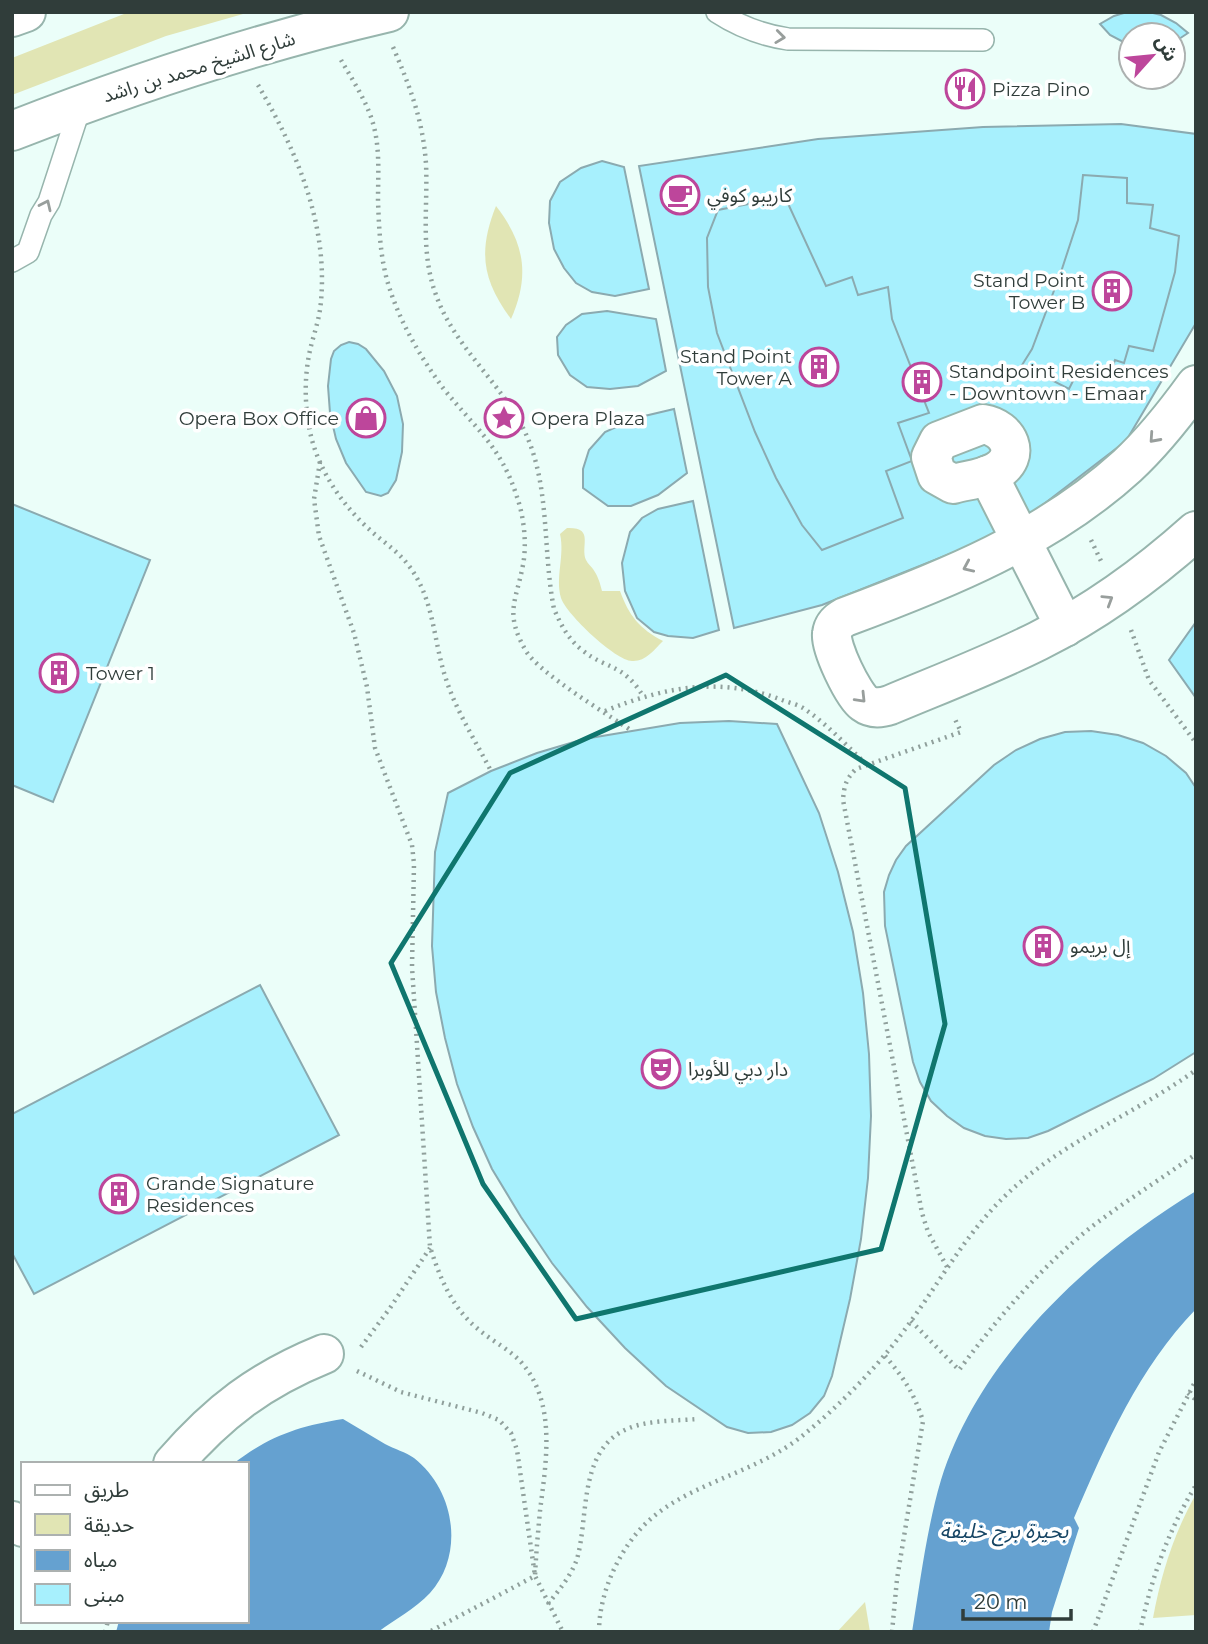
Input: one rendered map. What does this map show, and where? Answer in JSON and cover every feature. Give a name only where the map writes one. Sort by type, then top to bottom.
[{"type":"street","points":[[12,18],[26,12]]},
{"type":"street","name":"شارع الشيخ محمد بن راشد","points":[[12,131],[184,68],[384,13]]},
{"type":"street","points":[[1196,385],[1128,465],[1075,508],[1022,541],[939,580],[845,617],[837,622],[831,638],[855,694],[870,706],[881,708],[1015,652],[1065,627],[1146,574],[1196,531]]},
{"type":"street","points":[[988,475],[1065,627]]},
{"type":"street","points":[[175,1462],[201,1432],[249,1391],[324,1353]]},
{"type":"lane","points":[[717,12],[751,31],[788,39],[983,40]]},
{"type":"lane","points":[[12,261],[28,252],[41,215],[49,202],[81,104]]},
{"type":"path","points":[[384,13],[420,116],[426,162],[425,240],[428,268],[448,321],[522,425],[533,451],[541,478],[554,609],[570,639],[583,651],[624,673],[635,683],[643,696]]},
{"type":"path","points":[[322,29],[356,85],[374,128],[379,169],[380,239],[387,280],[401,319],[444,389],[489,440],[507,468],[518,499],[524,542],[523,564],[514,594],[513,615],[518,636],[528,655],[544,670],[632,731]]},
{"type":"path","points":[[239,52],[293,149],[314,215],[322,282],[318,323],[306,373],[306,403],[310,433],[320,462],[351,511],[408,564],[421,584],[430,606],[445,676],[491,771]]},
{"type":"path","points":[[320,462],[314,499],[319,536],[354,633],[367,687],[372,732],[380,764],[407,826],[412,845],[412,967],[430,1247],[440,1278],[456,1305],[477,1329],[520,1361],[533,1378],[541,1398],[547,1454],[535,1576]]},
{"type":"path","points":[[1075,508],[1117,594],[1149,680],[1196,743]]},
{"type":"path","points":[[939,684],[961,732],[856,769],[848,778],[843,800],[922,1213],[928,1232],[947,1267]]},
{"type":"path","points":[[604,712],[643,696],[684,687],[725,687],[766,694],[805,709],[866,764]]},
{"type":"path","points":[[599,1632],[605,1593],[617,1562],[636,1534],[660,1511],[687,1494],[746,1470],[793,1442],[819,1421],[885,1356],[977,1226],[1027,1177],[1196,1070]]},
{"type":"path","points":[[911,1321],[959,1370],[1007,1310],[1062,1253],[1091,1228],[1196,1154]]},
{"type":"path","points":[[324,1353],[401,1392],[499,1420],[511,1433],[517,1450],[535,1576],[563,1632]]},
{"type":"path","points":[[885,1356],[916,1397],[923,1421],[897,1579],[892,1632]]},
{"type":"path","points":[[1093,1632],[1159,1452],[1196,1380]]},
{"type":"path","points":[[1188,1393],[1196,1400]]},
{"type":"path","points":[[548,1604],[568,1578],[576,1561],[594,1465],[607,1444],[627,1429],[652,1423],[696,1419]]},
{"type":"path","points":[[1140,1632],[1156,1568],[1169,1534],[1196,1485]]},
{"type":"path","points":[[429,1632],[535,1576]]},
{"type":"highlighted area","points":[[726,675],[905,788],[945,1024],[881,1249],[576,1319],[483,1184],[391,963],[510,773]]},
{"type":"green space","points":[[129,12],[250,12],[166,36],[12,95],[12,58]]},
{"type":"green space","points":[[496,206],[513,233],[522,260],[521,288],[511,319],[494,291],[486,265],[487,237]]},
{"type":"green space","points":[[567,528],[584,534],[586,560],[596,574],[602,591],[620,591],[636,621],[663,641],[653,652],[637,661],[625,659],[592,636],[565,605],[559,590],[560,534]]},
{"type":"green space","points":[[1196,1494],[1196,1615],[1153,1618],[1169,1554]]},
{"type":"green space","points":[[865,1602],[870,1632],[837,1632]]},
{"type":"water","name":"بحيرة برج خليفة","points":[[1196,1191],[1196,1309],[1157,1356],[1141,1381],[1099,1462],[1074,1518],[1079,1528],[1052,1612],[1049,1632],[912,1632],[928,1536],[941,1480],[958,1435],[982,1393],[1010,1352],[1078,1279],[1116,1246]]},
{"type":"water","points":[[343,1419],[414,1458],[428,1471],[446,1504],[451,1542],[441,1577],[430,1593],[378,1632],[116,1632],[118,1623],[248,1623],[248,1462],[236,1462],[272,1439],[312,1425]]},
{"type":"building","points":[[1127,12],[1149,12],[1172,21],[1117,21],[1117,39],[1100,24]]},
{"type":"building","name":"Standpoint Residences - Downtown - Emaar","points":[[1121,124],[1196,134],[1196,323],[1126,441],[1010,530],[822,605],[734,628],[639,166],[818,139],[983,127]]},
{"type":"building","points":[[602,161],[624,167],[649,289],[615,296],[592,292],[576,283],[554,249],[549,223],[550,201],[560,182],[581,168]]},
{"type":"building","name":"Stand Point Tower B","points":[[1083,175],[1127,178],[1127,203],[1153,205],[1150,228],[1179,236],[1175,272],[1153,351],[1129,346],[1124,363],[1115,360],[1109,378],[1078,371],[1069,389],[1022,365],[1032,349],[1078,220]]},
{"type":"building","name":"Stand Point Tower A","points":[[785,197],[826,286],[852,277],[858,295],[888,287],[892,319],[929,413],[898,423],[912,461],[886,471],[903,518],[822,550],[802,525],[755,432],[717,333],[708,287],[707,238],[718,210]]},
{"type":"building","points":[[607,311],[656,319],[666,371],[638,386],[610,389],[587,387],[570,375],[558,355],[557,337],[566,325],[582,314]]},
{"type":"building","name":"Opera Box Office","points":[[349,342],[366,349],[384,371],[397,396],[403,424],[402,452],[396,480],[388,493],[381,496],[366,492],[346,463],[336,439],[330,413],[328,386],[331,359],[334,351]]},
{"type":"building","points":[[674,409],[687,473],[658,495],[631,506],[608,506],[583,488],[583,469],[589,450],[605,432],[636,418]]},
{"type":"building","points":[[693,501],[719,630],[693,638],[668,636],[654,632],[637,618],[625,591],[622,563],[630,532],[642,518],[658,509]]},
{"type":"building","name":"Tower 1","points":[[12,504],[150,560],[53,802],[12,785]]},
{"type":"building","points":[[1196,622],[1196,698],[1169,660]]},
{"type":"building","name":"دار دبي للأوبرا","points":[[729,721],[777,724],[819,813],[853,932],[869,1054],[871,1116],[861,1239],[832,1376],[824,1396],[810,1413],[792,1425],[771,1432],[748,1433],[727,1427],[666,1386],[625,1348],[587,1307],[552,1263],[521,1217],[492,1169],[457,1084],[436,992],[432,946],[435,852],[448,793],[491,771],[584,739],[680,723]]},
{"type":"building","name":"إل بريمو","points":[[1091,731],[1118,735],[1143,743],[1166,756],[1186,773],[1196,788],[1196,1052],[1153,1079],[1048,1131],[1028,1138],[985,1136],[964,1128],[947,1116],[931,1101],[920,1082],[913,1062],[885,926],[884,892],[896,860],[906,846],[994,765],[1016,750],[1040,739],[1065,732]]},
{"type":"building","name":"Grande Signature Residences","points":[[260,985],[339,1135],[34,1294],[12,1253],[12,1114]]},
{"type":"place","name":"Pizza Pino","points":[[965,89]]},
{"type":"place","name":"كاريبو كوفي","points":[[680,195]]},
{"type":"place","name":"Stand Point Tower B","points":[[1112,291]]},
{"type":"place","name":"Stand Point Tower A","points":[[819,367]]},
{"type":"place","name":"Standpoint Residences - Downtown - Emaar","points":[[922,382]]},
{"type":"place","name":"Opera Box Office","points":[[366,418]]},
{"type":"place","name":"Opera Plaza","points":[[504,418]]},
{"type":"place","name":"Tower 1","points":[[59,673]]},
{"type":"place","name":"إل بريمو","points":[[1043,946]]},
{"type":"place","name":"دار دبي للأوبرا","points":[[661,1069]]},
{"type":"place","name":"Grande Signature Residences","points":[[119,1194]]}]
